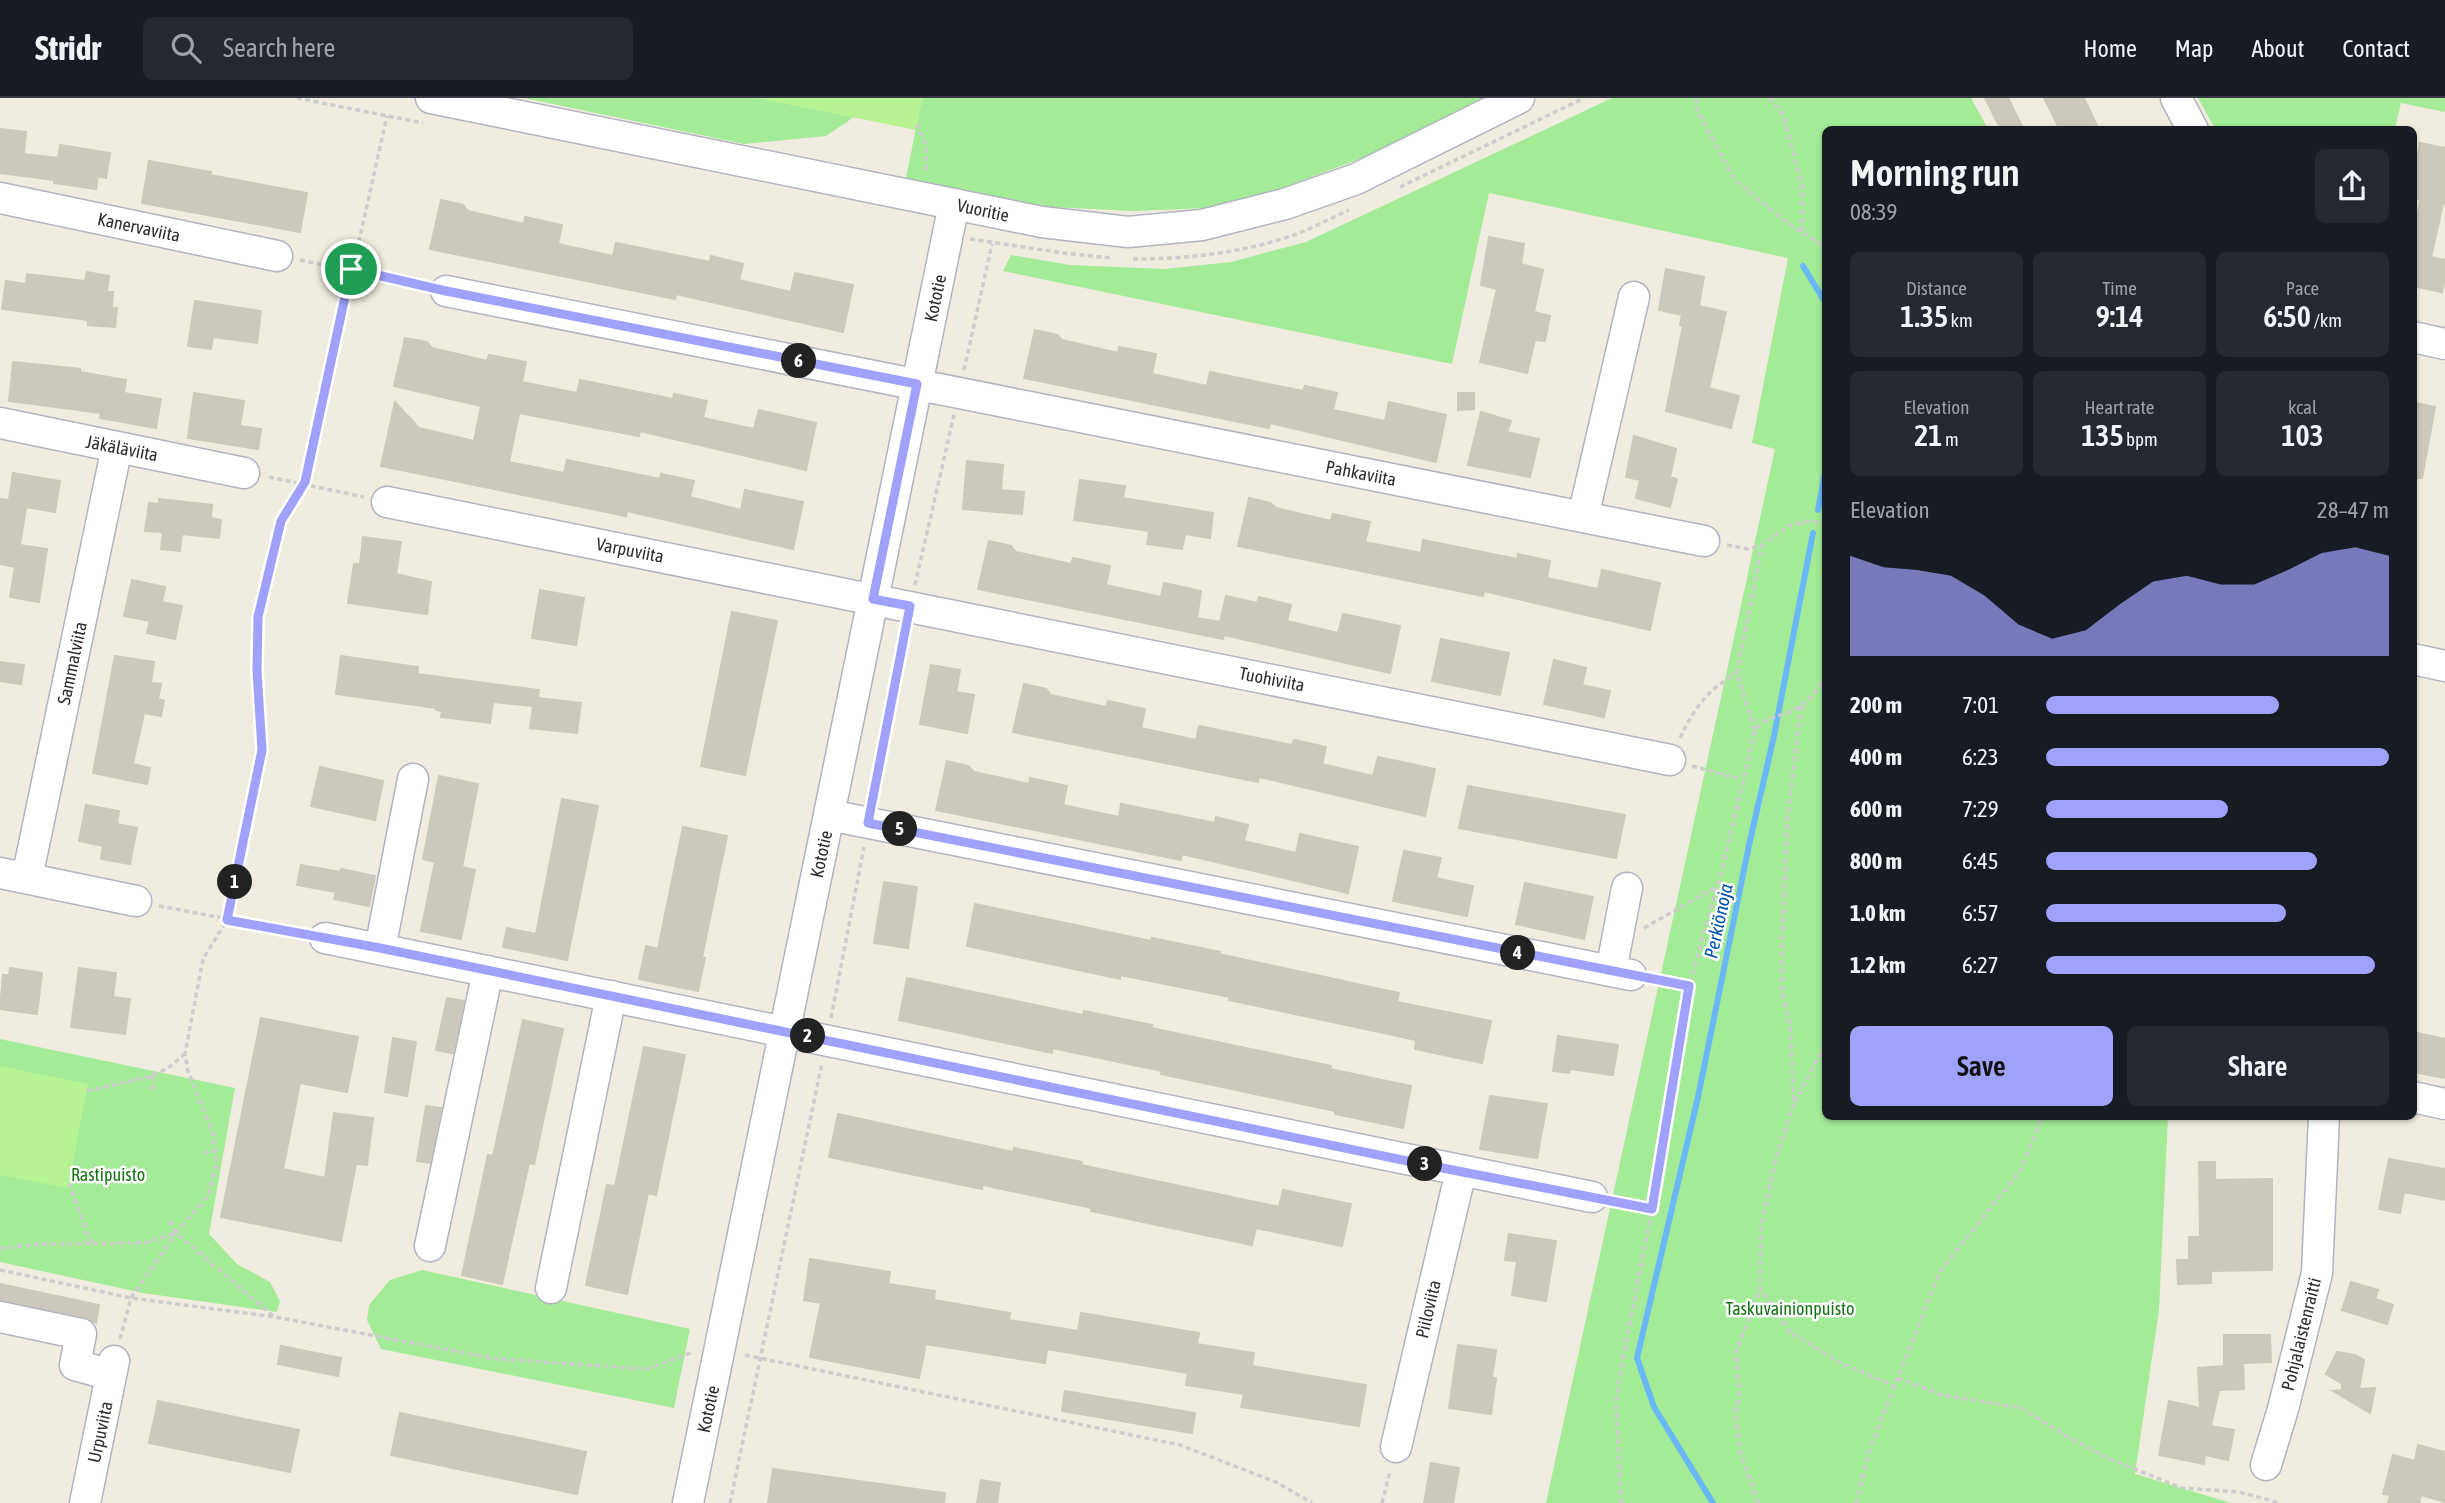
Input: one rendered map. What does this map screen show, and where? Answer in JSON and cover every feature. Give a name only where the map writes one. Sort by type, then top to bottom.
[{"type":"street","name":"Vuoritie","points":[[431,98],[504,105],[1042,222],[1128,232],[1202,225],[1286,204],[1356,179],[1519,98]]},
{"type":"street","points":[[2176,98],[2191,126]]},
{"type":"street","name":"Kanervaviita","points":[[0,198],[277,256]]},
{"type":"street","name":"Kototie","points":[[688,1503],[954,204]]},
{"type":"street","name":"Pahkaviita","points":[[446,291],[1704,541]]},
{"type":"street","points":[[1583,517],[1633,297]]},
{"type":"street","points":[[2417,338],[2445,344]]},
{"type":"street","name":"Jäkäläviita","points":[[0,423],[244,473]]},
{"type":"street","name":"Sammalviita","points":[[117,447],[13,876],[136,901]]},
{"type":"street","name":"Varpuviita","points":[[387,502],[873,599]]},
{"type":"street","name":"Tuohiviita","points":[[873,599],[1670,760]]},
{"type":"street","points":[[2417,660],[2445,666]]},
{"type":"street","points":[[380,948],[413,779]]},
{"type":"street","points":[[829,815],[1621,973],[1617,941],[1627,888]]},
{"type":"street","points":[[325,938],[1592,1197]]},
{"type":"street","points":[[430,1246],[488,971]]},
{"type":"street","points":[[551,1289],[611,996]]},
{"type":"street","points":[[2417,1098],[2445,1104]]},
{"type":"street","name":"Pohjalaistenraitti","points":[[2266,1465],[2317,1273],[2324,1120]]},
{"type":"street","name":"Piiloviita","points":[[1396,1447],[1461,1171]]},
{"type":"street","points":[[0,1317],[80,1334],[75,1365],[113,1368]]},
{"type":"street","name":"Urpuviita","points":[[85,1503],[113,1368]]},
{"type":"path","points":[[1696,98],[1697,110],[1734,178],[1782,219],[1822,248]]},
{"type":"path","points":[[1769,98],[1783,115],[1802,184],[1802,232]]},
{"type":"path","points":[[113,1368],[131,1298],[176,1233],[208,1196],[217,1164],[212,1131],[188,1072],[185,1054],[203,959],[227,920],[262,750],[257,671],[258,617],[281,521],[305,482],[387,116]]},
{"type":"path","points":[[730,1503],[827,1039],[910,606],[992,244]]},
{"type":"path","points":[[277,256],[351,269],[446,291]]},
{"type":"path","points":[[244,473],[305,482],[387,502]]},
{"type":"path","points":[[1704,541],[1748,549],[1762,545],[1790,525],[1808,521],[1822,523]]},
{"type":"path","points":[[1620,1503],[1616,1401],[1652,1209],[1689,986],[1717,887],[1755,730],[1737,673],[1762,545]]},
{"type":"path","points":[[1737,673],[1718,684],[1694,708],[1670,760],[1741,779]]},
{"type":"path","points":[[1755,730],[1768,719],[1787,714],[1801,706],[1822,682]]},
{"type":"path","points":[[1794,1103],[1790,1024],[1782,992],[1782,931],[1787,824],[1801,706]]},
{"type":"path","points":[[1617,941],[1717,887]]},
{"type":"path","points":[[136,901],[325,938]]},
{"type":"path","points":[[1621,973],[1689,986]]},
{"type":"path","points":[[1758,1503],[1739,1448],[1736,1352],[1760,1289],[1760,1226],[1777,1154],[1794,1103],[1822,1051]]},
{"type":"path","points":[[87,1091],[152,1076],[168,1068],[185,1054]]},
{"type":"path","points":[[152,1076],[153,1091]]},
{"type":"path","points":[[1856,1503],[1868,1451],[1940,1271],[2020,1171],[2041,1120]]},
{"type":"path","points":[[204,1153],[215,1151]]},
{"type":"path","points":[[69,1183],[91,1243]]},
{"type":"path","points":[[1592,1197],[1652,1209]]},
{"type":"path","points":[[169,1221],[176,1233],[275,1317]]},
{"type":"path","points":[[0,1248],[146,1243],[176,1233]]},
{"type":"path","points":[[0,1270],[131,1298],[275,1317],[498,1359],[648,1369],[694,1351]]},
{"type":"path","points":[[1760,1289],[1790,1332],[1837,1361],[1894,1386]]},
{"type":"path","points":[[761,1358],[1180,1445],[1276,1482],[1312,1503]]},
{"type":"path","points":[[1898,1378],[1942,1395],[2022,1408],[2066,1436],[2110,1459],[2182,1488],[2239,1492],[2280,1503]]},
{"type":"path","points":[[1382,1503],[1396,1447]]},
{"type":"green space","points":[[524,98],[758,98],[854,117],[826,136],[744,144]]},
{"type":"green space","points":[[758,98],[922,98],[916,130]]},
{"type":"green space","points":[[922,98],[1484,98],[1386,149],[1277,190],[1207,208],[1134,211],[1051,207],[963,193],[906,178]]},
{"type":"green space","name":"Taskuvainionpuisto","points":[[1612,98],[1971,98],[1986,126],[1822,126],[1822,1120],[2168,1120],[2159,1310],[2135,1474],[2231,1503],[1546,1503],[1775,449],[1752,443],[1788,258],[1489,193],[1452,364],[1003,271],[1011,255],[1070,265],[1165,269],[1231,262],[1306,242]]},
{"type":"green space","points":[[2198,98],[2445,98],[2445,112],[2401,103],[2396,126],[2213,126]]},
{"type":"green space","name":"Rastipuisto","points":[[0,1039],[235,1088],[209,1234],[237,1264],[270,1282],[280,1301],[277,1312],[143,1293],[0,1262]]},
{"type":"green space","points":[[0,1066],[88,1084],[68,1188],[0,1175]]},
{"type":"green space","points":[[422,1270],[690,1329],[674,1408],[381,1349],[367,1320],[369,1305],[390,1280]]},
{"type":"building","points":[[1985,98],[2008,98],[2022,126],[1999,126]]},
{"type":"building","points":[[2044,98],[2084,98],[2097,126],[2058,126]]},
{"type":"building","points":[[0,129],[26,132],[24,154],[58,158],[60,145],[110,153],[106,178],[98,176],[96,189],[0,173]]},
{"type":"building","points":[[2420,143],[2445,148],[2445,204],[2431,257],[2445,260],[2442,292],[2417,287],[2417,216],[2421,200],[2417,199],[2417,160]]},
{"type":"building","points":[[149,161],[307,193],[300,232],[142,203]]},
{"type":"building","points":[[441,200],[463,205],[468,211],[524,224],[525,217],[562,225],[558,244],[613,256],[616,243],[710,262],[711,256],[743,264],[739,280],[791,292],[795,273],[853,285],[843,332],[676,294],[675,299],[430,249]]},
{"type":"building","points":[[1489,237],[1524,244],[1521,264],[1543,270],[1534,312],[1550,316],[1545,341],[1535,340],[1527,373],[1480,362],[1497,289],[1481,285]]},
{"type":"building","points":[[1666,269],[1704,277],[1699,306],[1726,312],[1709,388],[1739,396],[1731,428],[1666,411],[1683,326],[1680,325],[1682,315],[1659,310]]},
{"type":"building","points":[[87,272],[109,276],[107,292],[113,292],[112,308],[117,308],[115,327],[88,325],[88,320],[2,309],[6,281],[26,284],[27,274],[85,281]]},
{"type":"building","points":[[195,301],[261,311],[257,343],[213,337],[211,349],[188,346]]},
{"type":"building","points":[[1035,330],[1057,335],[1062,340],[1118,353],[1119,347],[1156,354],[1152,374],[1207,386],[1210,372],[1303,391],[1305,386],[1337,393],[1333,410],[1385,421],[1389,402],[1446,415],[1436,462],[1270,423],[1269,428],[1024,378]]},
{"type":"building","points":[[405,338],[427,342],[432,348],[487,361],[489,355],[526,362],[522,382],[577,393],[580,380],[673,399],[674,394],[707,401],[703,418],[754,429],[759,410],[816,423],[806,470],[640,431],[639,436],[519,413],[509,462],[564,473],[567,460],[660,479],[661,474],[694,481],[690,497],[741,510],[745,490],[803,502],[793,549],[627,511],[626,516],[381,466],[395,402],[419,428],[474,441],[481,406],[394,386]]},
{"type":"building","points":[[13,362],[80,369],[80,372],[126,380],[124,393],[161,399],[156,428],[100,418],[101,413],[9,401]]},
{"type":"building","points":[[194,393],[244,401],[240,426],[261,429],[258,449],[188,438]]},
{"type":"building","points":[[1458,393],[1474,393],[1474,409],[1458,410]]},
{"type":"building","points":[[2417,403],[2435,407],[2422,478],[2417,478]]},
{"type":"building","points":[[1481,412],[1511,421],[1507,432],[1539,439],[1530,477],[1468,465]]},
{"type":"building","points":[[1634,436],[1676,449],[1670,477],[1677,479],[1670,507],[1636,498],[1640,480],[1626,477]]},
{"type":"building","points":[[967,461],[1003,465],[1001,490],[1024,492],[1022,514],[963,509]]},
{"type":"building","points":[[13,473],[60,481],[55,512],[26,507],[20,545],[47,549],[39,602],[10,597],[15,567],[0,564],[0,499],[9,500]]},
{"type":"building","points":[[1080,480],[1125,486],[1123,498],[1213,513],[1210,538],[1185,534],[1182,549],[1147,544],[1149,531],[1074,520]]},
{"type":"building","points":[[1249,498],[1270,503],[1276,508],[1331,521],[1333,514],[1370,522],[1365,542],[1421,553],[1423,540],[1517,559],[1518,554],[1550,561],[1547,578],[1598,589],[1602,570],[1660,583],[1650,630],[1484,591],[1483,596],[1238,546]]},
{"type":"building","points":[[159,499],[212,505],[211,518],[221,520],[219,538],[182,534],[180,551],[161,549],[163,532],[145,531],[149,503],[159,504]]},
{"type":"building","points":[[363,537],[401,542],[396,574],[431,582],[427,614],[348,603],[354,564],[360,564]]},
{"type":"building","points":[[989,541],[1011,546],[1016,552],[1071,564],[1073,558],[1110,566],[1106,585],[1161,597],[1164,583],[1201,591],[1197,618],[1220,622],[1226,596],[1257,603],[1259,597],[1291,605],[1287,621],[1338,633],[1343,614],[1400,626],[1390,673],[1224,635],[1223,639],[978,589]]},
{"type":"building","points":[[132,580],[165,587],[162,602],[182,606],[175,639],[147,633],[150,621],[124,616]]},
{"type":"building","points":[[540,590],[584,598],[576,645],[532,638]]},
{"type":"building","points":[[732,612],[777,621],[745,775],[701,766]]},
{"type":"building","points":[[1441,639],[1509,653],[1500,695],[1432,681]]},
{"type":"building","points":[[115,656],[154,662],[151,683],[161,684],[158,699],[164,701],[161,716],[144,713],[133,764],[150,768],[147,784],[93,773]]},
{"type":"building","points":[[341,656],[418,667],[417,674],[539,690],[538,698],[581,703],[577,733],[530,728],[533,706],[493,702],[490,723],[441,717],[442,711],[436,708],[336,694]]},
{"type":"building","points":[[1554,660],[1586,668],[1582,685],[1610,691],[1604,717],[1544,704]]},
{"type":"building","points":[[0,662],[24,665],[21,684],[0,681]]},
{"type":"building","points":[[931,665],[960,670],[956,692],[974,695],[967,733],[920,724]]},
{"type":"building","points":[[1024,684],[1046,689],[1051,695],[1106,707],[1108,701],[1145,709],[1141,728],[1196,740],[1199,726],[1292,745],[1294,740],[1326,747],[1322,764],[1373,776],[1378,757],[1435,769],[1425,816],[1259,777],[1258,782],[1013,732]]},
{"type":"building","points":[[947,761],[968,766],[974,772],[1029,784],[1030,778],[1067,786],[1063,805],[1119,817],[1121,804],[1215,823],[1216,817],[1248,825],[1244,841],[1296,853],[1300,834],[1358,847],[1348,893],[1182,854],[1181,860],[936,810]]},
{"type":"building","points":[[320,767],[383,781],[375,820],[311,806]]},
{"type":"building","points":[[439,776],[478,784],[462,867],[475,870],[461,939],[421,931],[435,862],[423,859]]},
{"type":"building","points":[[1468,786],[1625,815],[1616,858],[1459,828]]},
{"type":"building","points":[[562,799],[598,806],[567,960],[503,947],[507,928],[536,934]]},
{"type":"building","points":[[86,805],[119,811],[117,824],[137,828],[130,864],[101,859],[103,846],[79,841]]},
{"type":"building","points":[[683,827],[727,836],[702,957],[705,958],[698,991],[639,979],[646,946],[658,949]]},
{"type":"building","points":[[1404,851],[1441,858],[1436,878],[1473,886],[1467,916],[1393,901]]},
{"type":"building","points":[[301,865],[375,876],[369,906],[334,899],[336,892],[297,885]]},
{"type":"building","points":[[884,882],[917,887],[908,948],[874,943]]},
{"type":"building","points":[[1525,883],[1593,897],[1584,939],[1516,924]]},
{"type":"building","points":[[975,904],[1151,941],[1152,938],[1220,952],[1219,954],[1399,993],[1397,1002],[1491,1021],[1482,1063],[1415,1049],[1416,1040],[1229,1000],[1230,997],[1120,975],[1120,979],[967,946]]},
{"type":"building","points":[[10,968],[42,973],[37,1014],[0,1009],[3,975],[9,975]]},
{"type":"building","points":[[79,968],[116,973],[113,997],[130,999],[125,1034],[71,1027]]},
{"type":"building","points":[[907,978],[1083,1015],[1084,1011],[1152,1025],[1151,1028],[1331,1066],[1330,1069],[1411,1086],[1403,1128],[1161,1074],[1162,1071],[1052,1048],[1052,1053],[899,1020]]},
{"type":"building","points":[[447,998],[464,1001],[453,1053],[436,1050]]},
{"type":"building","points":[[261,1018],[358,1037],[347,1092],[300,1083],[283,1169],[325,1178],[334,1113],[373,1118],[367,1165],[356,1164],[341,1241],[221,1217]]},
{"type":"building","points":[[523,1020],[563,1029],[534,1164],[529,1163],[502,1284],[462,1275],[488,1155],[493,1156]]},
{"type":"building","points":[[2417,1033],[2445,1039],[2445,1078],[2417,1073]]},
{"type":"building","points":[[1558,1036],[1618,1045],[1613,1075],[1570,1069],[1569,1073],[1553,1071]]},
{"type":"building","points":[[393,1038],[416,1042],[407,1096],[385,1092]]},
{"type":"building","points":[[644,1047],[685,1055],[656,1195],[648,1193],[627,1294],[586,1285],[607,1185],[615,1186]]},
{"type":"building","points":[[1490,1096],[1547,1104],[1537,1158],[1480,1149]]},
{"type":"building","points":[[426,1106],[441,1108],[430,1163],[417,1161]]},
{"type":"building","points":[[838,1114],[1013,1152],[1014,1148],[1082,1162],[1081,1165],[1279,1207],[1283,1190],[1351,1204],[1342,1246],[1256,1228],[1252,1245],[983,1185],[982,1189],[829,1157]]},
{"type":"building","points":[[2389,1159],[2445,1169],[2445,1200],[2404,1192],[2400,1213],[2379,1209]]},
{"type":"building","points":[[2199,1162],[2215,1162],[2215,1180],[2272,1179],[2272,1270],[2211,1271],[2211,1283],[2178,1284],[2177,1260],[2189,1260],[2189,1237],[2200,1237]]},
{"type":"building","points":[[1509,1234],[1556,1241],[1546,1301],[1512,1295],[1517,1261],[1505,1260]]},
{"type":"building","points":[[810,1259],[890,1272],[888,1284],[935,1291],[934,1300],[1010,1313],[1009,1320],[1078,1331],[1081,1313],[1199,1333],[1197,1344],[1254,1353],[1252,1366],[1366,1385],[1359,1426],[1241,1407],[1244,1394],[1186,1385],[1188,1373],[1047,1349],[1045,1363],[926,1344],[919,1378],[810,1357],[821,1303],[804,1300]]},
{"type":"building","points":[[2351,1282],[2378,1290],[2375,1299],[2393,1305],[2387,1324],[2342,1310]]},
{"type":"building","points":[[0,1284],[99,1305],[96,1323],[85,1317],[0,1300]]},
{"type":"building","points":[[2224,1335],[2270,1335],[2271,1362],[2243,1363],[2244,1389],[2219,1390],[2211,1426],[2234,1430],[2228,1460],[2205,1455],[2204,1464],[2159,1455],[2169,1401],[2200,1408],[2198,1368],[2224,1366]]},
{"type":"building","points":[[1458,1345],[1496,1350],[1492,1378],[1496,1378],[1491,1414],[1449,1408]]},
{"type":"building","points":[[281,1346],[341,1358],[338,1376],[278,1364]]},
{"type":"building","points":[[2337,1352],[2355,1355],[2364,1360],[2359,1389],[2375,1388],[2370,1413],[2333,1391],[2342,1390],[2342,1384],[2326,1374]]},
{"type":"building","points":[[1065,1391],[1195,1413],[1192,1433],[1062,1411]]},
{"type":"building","points":[[158,1401],[299,1430],[290,1472],[149,1443]]},
{"type":"building","points":[[400,1413],[586,1452],[577,1494],[391,1455]]},
{"type":"building","points":[[2418,1445],[2445,1452],[2445,1502],[2421,1495],[2419,1503],[2388,1503],[2390,1495],[2383,1494],[2393,1455],[2415,1461]]},
{"type":"building","points":[[1431,1463],[1459,1468],[1453,1503],[1424,1503]]},
{"type":"building","points":[[773,1469],[945,1493],[944,1503],[768,1503]]},
{"type":"building","points":[[981,1480],[1000,1483],[997,1503],[977,1503]]},
{"type":"waterway","name":"Perkiönoja","points":[[1803,266],[1822,297]]},
{"type":"waterway","name":"Perkiönoja","points":[[1818,510],[1822,488]]},
{"type":"waterway","name":"Perkiönoja","points":[[1713,1503],[1654,1407],[1637,1358],[1698,1097],[1774,736],[1813,533]]},
{"type":"route","points":[[351,269],[446,291],[917,384],[873,599],[910,606],[868,823],[1689,986],[1652,1209],[1417,1163],[380,948],[227,920],[262,750],[257,671],[258,617],[281,521],[305,482],[351,269]]}]
